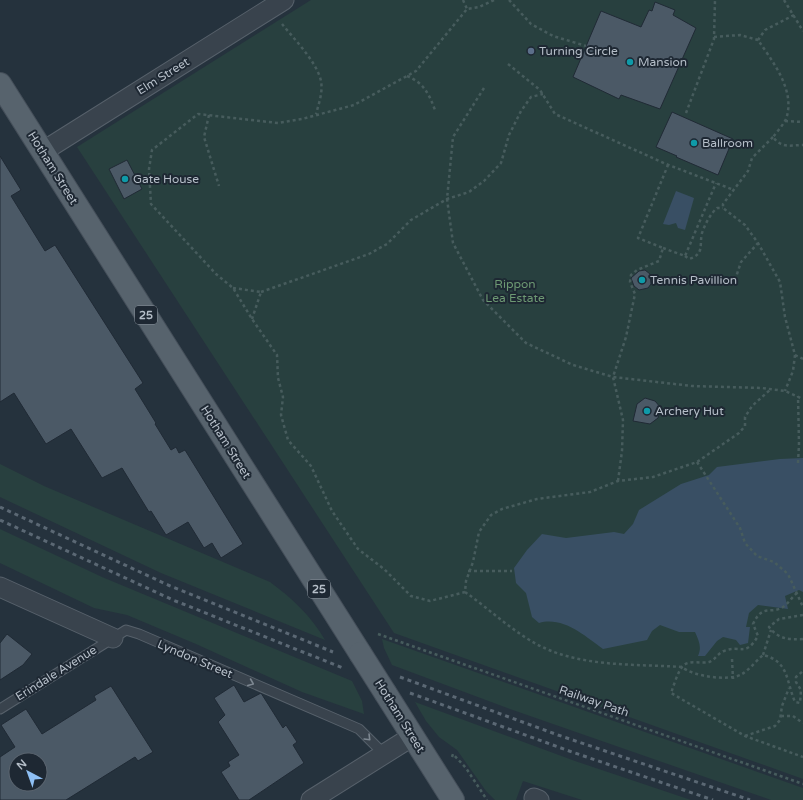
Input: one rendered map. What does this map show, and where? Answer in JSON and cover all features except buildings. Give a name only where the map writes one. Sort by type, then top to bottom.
[{"type":"main road","name":"Hotham Street","points":[[0,84],[6,108],[42,152],[453,800]]},
{"type":"street","name":"Elm Street","points":[[42,152],[276,7]]},
{"type":"street","points":[[0,587],[113,638]]},
{"type":"street","points":[[311,800],[413,736]]},
{"type":"lane","name":"Lyndon Street","points":[[113,638],[126,630],[146,637],[359,729],[384,754]]},
{"type":"lane","name":"Erindale Avenue","points":[[0,709],[113,638]]},
{"type":"path","points":[[463,0],[467,9]]},
{"type":"path","points":[[465,592],[430,601],[411,596],[384,569],[358,549],[332,511],[311,466],[288,440],[281,415],[282,397],[278,378],[277,355],[233,288],[216,274],[151,204],[149,169],[152,150],[198,114],[278,122],[316,115],[354,105],[416,71],[467,9],[479,7],[494,0]]},
{"type":"path","points":[[509,0],[531,24],[553,36],[586,46]]},
{"type":"path","points":[[686,113],[705,68],[714,37],[715,0]]},
{"type":"path","points":[[784,0],[803,31]]},
{"type":"path","points":[[276,7],[313,64],[321,80],[321,94],[316,115]]},
{"type":"path","points":[[758,40],[765,30],[794,15]]},
{"type":"path","points":[[714,37],[740,35],[758,40],[779,70],[789,105],[785,121],[773,137],[752,158],[748,171],[722,204],[723,208]]},
{"type":"path","points":[[508,64],[537,87],[555,114],[668,165],[734,190]]},
{"type":"path","points":[[408,76],[419,81],[430,96],[435,110]]},
{"type":"path","points":[[484,88],[452,137],[447,199],[453,244],[483,300],[526,342],[573,365],[613,377],[692,386],[771,389],[785,391],[803,399]]},
{"type":"path","points":[[233,288],[262,292],[375,250],[387,244],[411,220],[447,199],[469,192],[484,181],[501,163],[509,135],[521,111],[531,97],[543,94]]},
{"type":"path","points":[[209,115],[204,137],[220,186]]},
{"type":"path","points":[[785,121],[803,122]]},
{"type":"path","points":[[773,137],[778,143],[784,146],[792,147],[803,143]]},
{"type":"path","points":[[668,165],[638,238],[685,256],[689,259],[695,257],[699,252],[702,232],[712,212],[717,208],[723,208],[745,225],[758,243],[780,282],[785,316],[795,355],[793,371],[785,391]]},
{"type":"path","points":[[685,256],[716,183]]},
{"type":"path","points":[[735,280],[741,262],[758,243]]},
{"type":"path","points":[[618,481],[622,451],[623,420],[613,377],[626,337],[635,294],[630,282],[631,275],[638,270],[659,261],[663,248]]},
{"type":"path","points":[[252,319],[262,292]]},
{"type":"path","points":[[795,355],[803,359]]},
{"type":"path","points":[[465,592],[468,571],[473,562],[479,532],[492,515],[502,509],[537,499],[590,492],[618,481],[653,477],[697,462],[739,433],[745,426],[745,417],[752,406],[771,389]]},
{"type":"path","points":[[798,396],[798,463]]},
{"type":"path","points":[[697,462],[740,528],[745,543],[757,556],[774,562],[788,574],[803,607]]},
{"type":"path","points":[[468,571],[512,571]]},
{"type":"path","points":[[465,592],[530,640],[572,658],[605,663],[682,667],[686,664],[709,662],[723,651],[732,649],[744,650],[750,646],[758,636],[753,624],[756,617],[761,612],[768,609],[783,607],[797,593]]},
{"type":"path","points":[[682,667],[687,672],[694,674],[733,678],[742,674],[763,655],[771,629],[769,627],[779,619],[803,615]]},
{"type":"path","points":[[771,629],[775,635],[783,638],[803,639]]},
{"type":"path","name":"Railway Path","points":[[378,634],[803,784]]},
{"type":"path","points":[[763,655],[773,658],[782,664],[795,702],[800,702],[801,690],[796,682],[796,676],[803,671]]},
{"type":"path","points":[[732,659],[733,678]]},
{"type":"path","points":[[682,667],[671,693],[745,736],[803,757]]},
{"type":"path","points":[[745,736],[775,726],[780,716],[789,688]]},
{"type":"path","points":[[780,716],[793,716],[803,723]]},
{"type":"path","points":[[453,754],[466,768],[487,800]]},
{"type":"green space","name":"Rippon Lea Estate","points":[[311,0],[803,0],[803,779],[394,633],[77,147]]},
{"type":"green space","points":[[0,464],[44,486],[270,582],[301,608],[320,631],[325,640],[161,573],[0,497]]},
{"type":"green space","points":[[0,529],[102,577],[352,681],[362,701],[364,714],[302,692],[196,644],[127,615],[94,608],[0,563]]},
{"type":"green space","points":[[382,639],[803,788],[803,800],[771,800],[510,709],[392,665],[384,648]]},
{"type":"green space","points":[[415,702],[575,761],[691,800],[582,800],[523,781],[516,800],[495,800],[486,791],[457,750],[439,737],[426,721]]},
{"type":"water","points":[[676,191],[694,198],[685,230],[678,228],[676,223],[669,225],[663,224]]},
{"type":"water","points":[[803,458],[803,592],[799,590],[785,596],[788,609],[758,605],[749,613],[746,627],[750,627],[748,643],[740,645],[736,640],[723,637],[717,641],[705,656],[698,656],[700,647],[695,632],[679,632],[660,625],[652,631],[647,640],[603,649],[573,628],[557,622],[539,623],[532,617],[526,593],[516,583],[514,568],[527,550],[542,534],[566,538],[614,532],[624,534],[633,524],[639,510],[681,484],[709,475],[717,467],[780,459]]},
{"type":"railway","points":[[0,507],[168,585],[333,652]]},
{"type":"railway","points":[[0,520],[173,600],[343,668]]},
{"type":"railway","points":[[400,677],[558,735],[750,800]]},
{"type":"railway","points":[[410,693],[572,752],[713,800]]},
{"type":"place","name":"Turning Circle","points":[[531,51]]},
{"type":"place","name":"Mansion","points":[[630,62]]},
{"type":"place","name":"Ballroom","points":[[694,143]]},
{"type":"place","name":"Gate House","points":[[125,179]]},
{"type":"place","name":"Tennis Pavillion","points":[[642,280]]},
{"type":"place","name":"Archery Hut","points":[[647,411]]}]
